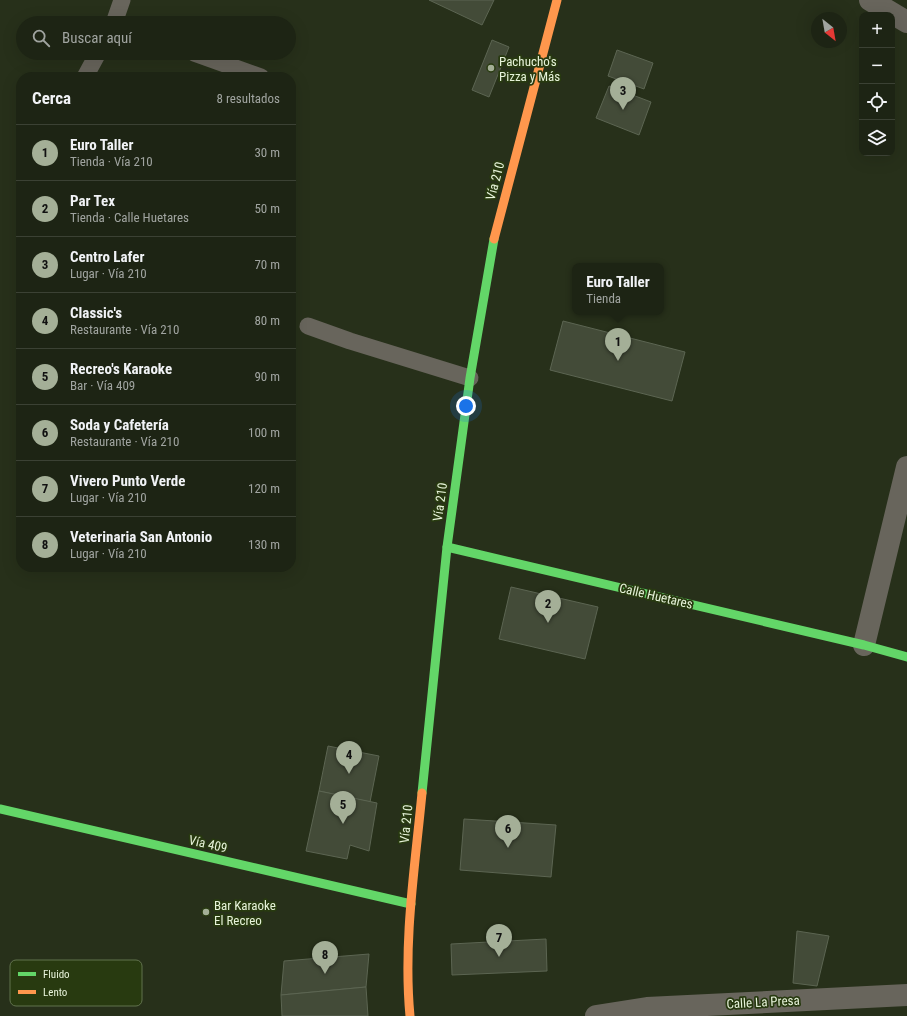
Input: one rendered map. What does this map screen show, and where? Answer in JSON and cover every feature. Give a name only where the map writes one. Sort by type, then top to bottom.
[{"type":"main road","name":"Vía 210","points":[[410,1016],[407,982],[411,904],[447,548],[470,378],[497,225],[556,0]]},
{"type":"main road","name":"Calle Huetares","points":[[447,548],[864,645],[907,657]]},
{"type":"main road","name":"Vía 409","points":[[0,809],[411,904]]},
{"type":"street","points":[[870,0],[907,22]]},
{"type":"street","points":[[864,645],[907,467]]},
{"type":"street","name":"Calle La Presa","points":[[596,1016],[630,1014],[647,1008],[907,995]]},
{"type":"lane","points":[[116,16],[122,0]]},
{"type":"lane","points":[[87,72],[94,60]]},
{"type":"lane","points":[[214,60],[247,72]]},
{"type":"lane","points":[[308,326],[350,341],[470,378]]},
{"type":"building","points":[[429,0],[494,0],[482,25]]},
{"type":"building","name":"Pachucho's Pizza y Más","points":[[492,40],[509,47],[489,97],[472,90]]},
{"type":"building","points":[[617,50],[653,63],[644,89],[608,76]]},
{"type":"building","points":[[609,86],[651,102],[639,135],[596,118]]},
{"type":"building","points":[[563,321],[685,352],[672,401],[550,370]]},
{"type":"building","points":[[511,587],[598,607],[585,659],[499,639]]},
{"type":"building","points":[[328,746],[379,756],[370,802],[319,791]]},
{"type":"building","points":[[319,791],[377,803],[369,851],[350,845],[347,859],[306,851]]},
{"type":"building","points":[[464,819],[556,825],[551,877],[460,870]]},
{"type":"building","points":[[797,931],[829,936],[817,986],[793,983]]},
{"type":"building","points":[[546,939],[547,971],[452,975],[451,944]]},
{"type":"building","points":[[369,954],[366,987],[281,995],[284,961]]},
{"type":"building","points":[[366,987],[368,1016],[282,1016],[281,995]]},
{"type":"traffic: fast","points":[[422,793],[447,547],[470,378],[494,239]]},
{"type":"traffic: fast","points":[[447,547],[864,645],[907,657]]},
{"type":"traffic: fast","points":[[0,809],[411,904]]},
{"type":"traffic: slow","points":[[494,239],[557,0]]},
{"type":"traffic: slow","points":[[410,1016],[408,988],[409,932],[422,793]]},
{"type":"place","name":"Pachucho's Pizza y Más","points":[[491,68]]},
{"type":"place","name":"Centro Lafer","points":[[623,110]]},
{"type":"place","name":"Euro Taller","points":[[618,361]]},
{"type":"place","name":"Par Tex","points":[[548,623]]},
{"type":"place","name":"Classic's","points":[[349,774]]},
{"type":"place","name":"Recreo's Karaoke","points":[[343,824]]},
{"type":"place","name":"Soda y Cafetería","points":[[508,848]]},
{"type":"place","name":"Bar Karaoke El Recreo","points":[[206,912]]},
{"type":"place","name":"Vivero Punto Verde","points":[[499,957]]},
{"type":"place","name":"Veterinaria San Antonio","points":[[325,974]]}]
